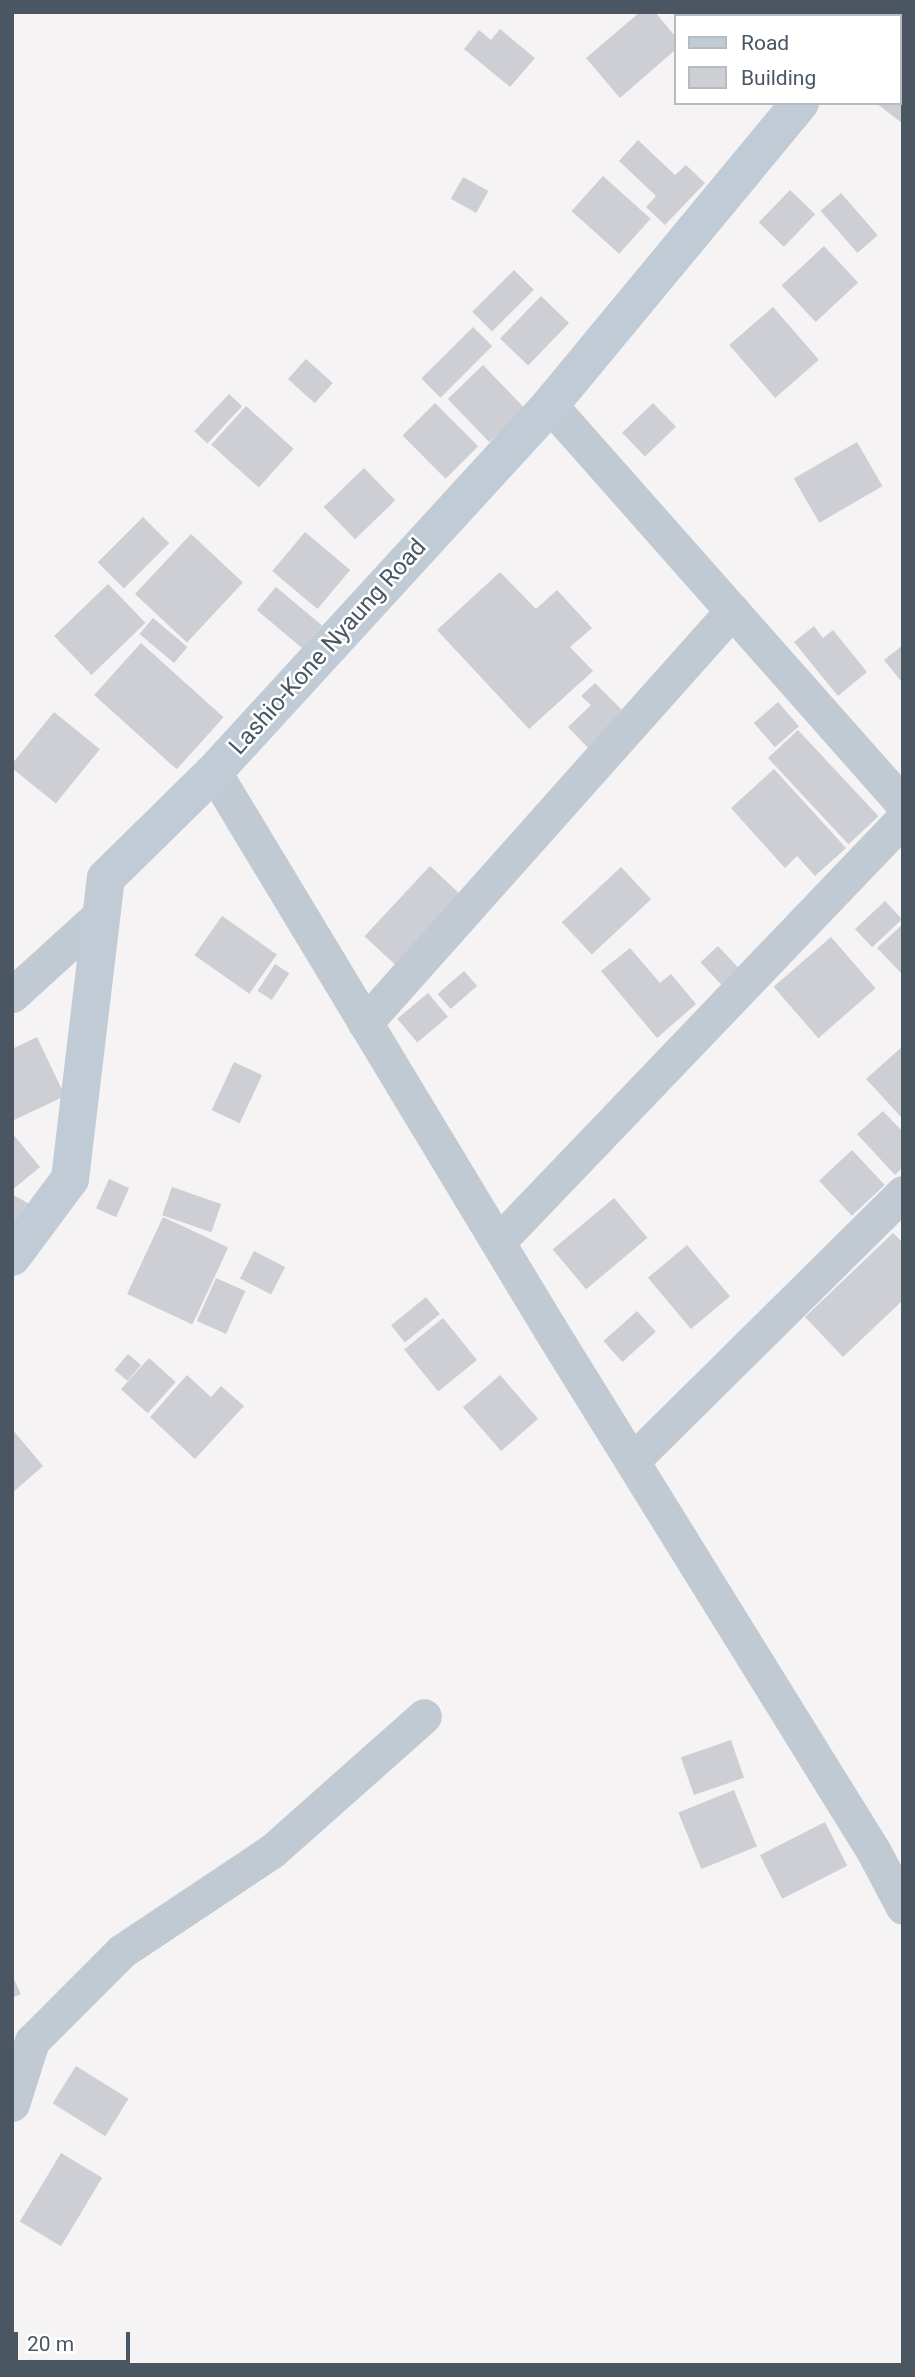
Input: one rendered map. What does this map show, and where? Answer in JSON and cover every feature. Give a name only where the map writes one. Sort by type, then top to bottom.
[{"type":"main road","name":"Lashio-Kone Nyaung Road","points":[[12,1257],[70,1179],[106,878],[214,772],[550,405],[798,105]]},
{"type":"street","points":[[550,405],[903,804]]},
{"type":"street","points":[[366,1023],[732,611]]},
{"type":"street","points":[[214,772],[498,1242],[874,1852],[903,1907]]},
{"type":"street","points":[[498,1242],[903,819]]},
{"type":"street","points":[[12,995],[102,913]]},
{"type":"street","points":[[632,1461],[903,1194]]},
{"type":"street","points":[[12,2104],[32,2041],[122,1951],[272,1851],[424,1716]]},
{"type":"building","points":[[640,12],[655,12],[674,35],[674,51],[620,98],[586,58]]},
{"type":"building","points":[[500,29],[535,58],[510,87],[464,49],[479,30],[491,40]]},
{"type":"building","points":[[903,64],[903,124],[879,105],[901,105]]},
{"type":"building","points":[[638,140],[675,175],[686,165],[705,183],[665,225],[646,207],[656,196],[619,161]]},
{"type":"building","points":[[603,176],[651,219],[619,254],[572,211]]},
{"type":"building","points":[[463,177],[488,191],[476,213],[451,199]]},
{"type":"building","points":[[790,190],[815,214],[784,247],[759,222]]},
{"type":"building","points":[[841,193],[878,235],[857,253],[821,211]]},
{"type":"building","points":[[824,246],[858,283],[816,322],[782,286]]},
{"type":"building","points":[[514,270],[534,290],[492,332],[472,312]]},
{"type":"building","points":[[541,296],[569,323],[528,366],[500,338]]},
{"type":"building","points":[[773,307],[819,360],[775,398],[729,345]]},
{"type":"building","points":[[473,327],[492,346],[440,398],[421,379]]},
{"type":"building","points":[[306,359],[333,383],[315,403],[288,379]]},
{"type":"building","points":[[483,365],[525,408],[489,442],[448,399]]},
{"type":"building","points":[[229,394],[242,406],[207,444],[194,431]]},
{"type":"building","points":[[435,403],[478,446],[446,479],[402,436]]},
{"type":"building","points":[[653,403],[676,427],[645,457],[622,433]]},
{"type":"building","points":[[246,406],[294,449],[259,487],[211,445]]},
{"type":"building","points":[[857,442],[882,486],[819,523],[794,478]]},
{"type":"building","points":[[364,468],[395,500],[355,539],[324,507]]},
{"type":"building","points":[[143,517],[169,543],[124,588],[98,562]]},
{"type":"building","points":[[305,532],[350,570],[317,609],[272,571]]},
{"type":"building","points":[[191,534],[243,582],[187,642],[135,594]]},
{"type":"building","points":[[500,572],[536,609],[557,590],[592,628],[570,647],[593,671],[529,729],[437,630]]},
{"type":"building","points":[[108,584],[146,623],[92,675],[54,636]]},
{"type":"building","points":[[276,587],[322,626],[303,649],[257,610]]},
{"type":"building","points":[[153,618],[187,647],[174,663],[140,634]]},
{"type":"building","points":[[814,626],[823,638],[833,630],[867,672],[838,696],[794,642]]},
{"type":"building","points":[[141,643],[223,717],[177,769],[94,695]]},
{"type":"building","points":[[903,645],[903,680],[901,681],[884,660]]},
{"type":"building","points":[[595,683],[628,716],[592,752],[568,727],[591,705],[581,696]]},
{"type":"building","points":[[778,702],[799,726],[775,747],[754,723]]},
{"type":"building","points":[[54,712],[100,749],[56,804],[12,768],[12,764]]},
{"type":"building","points":[[798,730],[878,816],[848,844],[768,758]]},
{"type":"building","points":[[774,769],[846,848],[815,876],[797,856],[785,868],[731,808]]},
{"type":"building","points":[[430,866],[461,895],[395,965],[365,936]]},
{"type":"building","points":[[621,867],[651,899],[592,954],[562,922]]},
{"type":"building","points":[[885,901],[902,919],[872,947],[855,929]]},
{"type":"building","points":[[222,916],[277,954],[249,994],[194,955]]},
{"type":"building","points":[[903,924],[903,975],[877,948]]},
{"type":"building","points":[[831,937],[876,988],[818,1038],[774,987]]},
{"type":"building","points":[[718,946],[742,972],[724,988],[700,962]]},
{"type":"building","points":[[630,948],[660,983],[671,974],[696,1004],[657,1038],[601,971]]},
{"type":"building","points":[[275,964],[289,973],[272,1000],[258,991]]},
{"type":"building","points":[[464,971],[477,986],[451,1009],[438,994]]},
{"type":"building","points":[[428,993],[448,1017],[417,1042],[397,1019]]},
{"type":"building","points":[[37,1037],[65,1096],[12,1121],[12,1049]]},
{"type":"building","points":[[903,1046],[903,1119],[866,1079]]},
{"type":"building","points":[[234,1062],[262,1075],[240,1123],[212,1110]]},
{"type":"building","points":[[883,1111],[903,1132],[903,1167],[895,1175],[857,1134]]},
{"type":"building","points":[[12,1133],[40,1167],[12,1190]]},
{"type":"building","points":[[852,1150],[885,1185],[852,1216],[819,1181]]},
{"type":"building","points":[[109,1179],[129,1188],[116,1217],[96,1208]]},
{"type":"building","points":[[172,1187],[221,1204],[211,1232],[162,1215]]},
{"type":"building","points":[[12,1194],[31,1205],[12,1232]]},
{"type":"building","points":[[614,1198],[647,1238],[586,1289],[553,1249]]},
{"type":"building","points":[[163,1217],[228,1247],[192,1324],[127,1294]]},
{"type":"building","points":[[893,1233],[903,1243],[903,1300],[843,1357],[805,1317]]},
{"type":"building","points":[[687,1245],[730,1296],[691,1329],[648,1278]]},
{"type":"building","points":[[254,1251],[285,1267],[271,1295],[240,1279]]},
{"type":"building","points":[[216,1278],[245,1291],[226,1334],[197,1321]]},
{"type":"building","points":[[426,1297],[440,1314],[405,1342],[391,1325]]},
{"type":"building","points":[[637,1311],[656,1332],[622,1362],[604,1341]]},
{"type":"building","points":[[443,1318],[477,1360],[438,1391],[404,1349]]},
{"type":"building","points":[[128,1354],[141,1365],[128,1381],[115,1370]]},
{"type":"building","points":[[149,1358],[176,1382],[148,1413],[121,1389]]},
{"type":"building","points":[[187,1375],[211,1397],[221,1386],[244,1406],[195,1459],[150,1417]]},
{"type":"building","points":[[500,1375],[538,1419],[501,1451],[463,1407]]},
{"type":"building","points":[[12,1429],[43,1466],[12,1493]]},
{"type":"building","points":[[731,1740],[744,1778],[694,1795],[681,1757]]},
{"type":"building","points":[[734,1790],[757,1847],[701,1869],[678,1812]]},
{"type":"building","points":[[825,1822],[847,1866],[782,1899],[760,1855]]},
{"type":"building","points":[[12,1975],[21,1994],[12,1998]]},
{"type":"building","points":[[76,2066],[129,2099],[105,2136],[53,2103]]},
{"type":"building","points":[[61,2153],[102,2178],[61,2246],[20,2222]]}]
